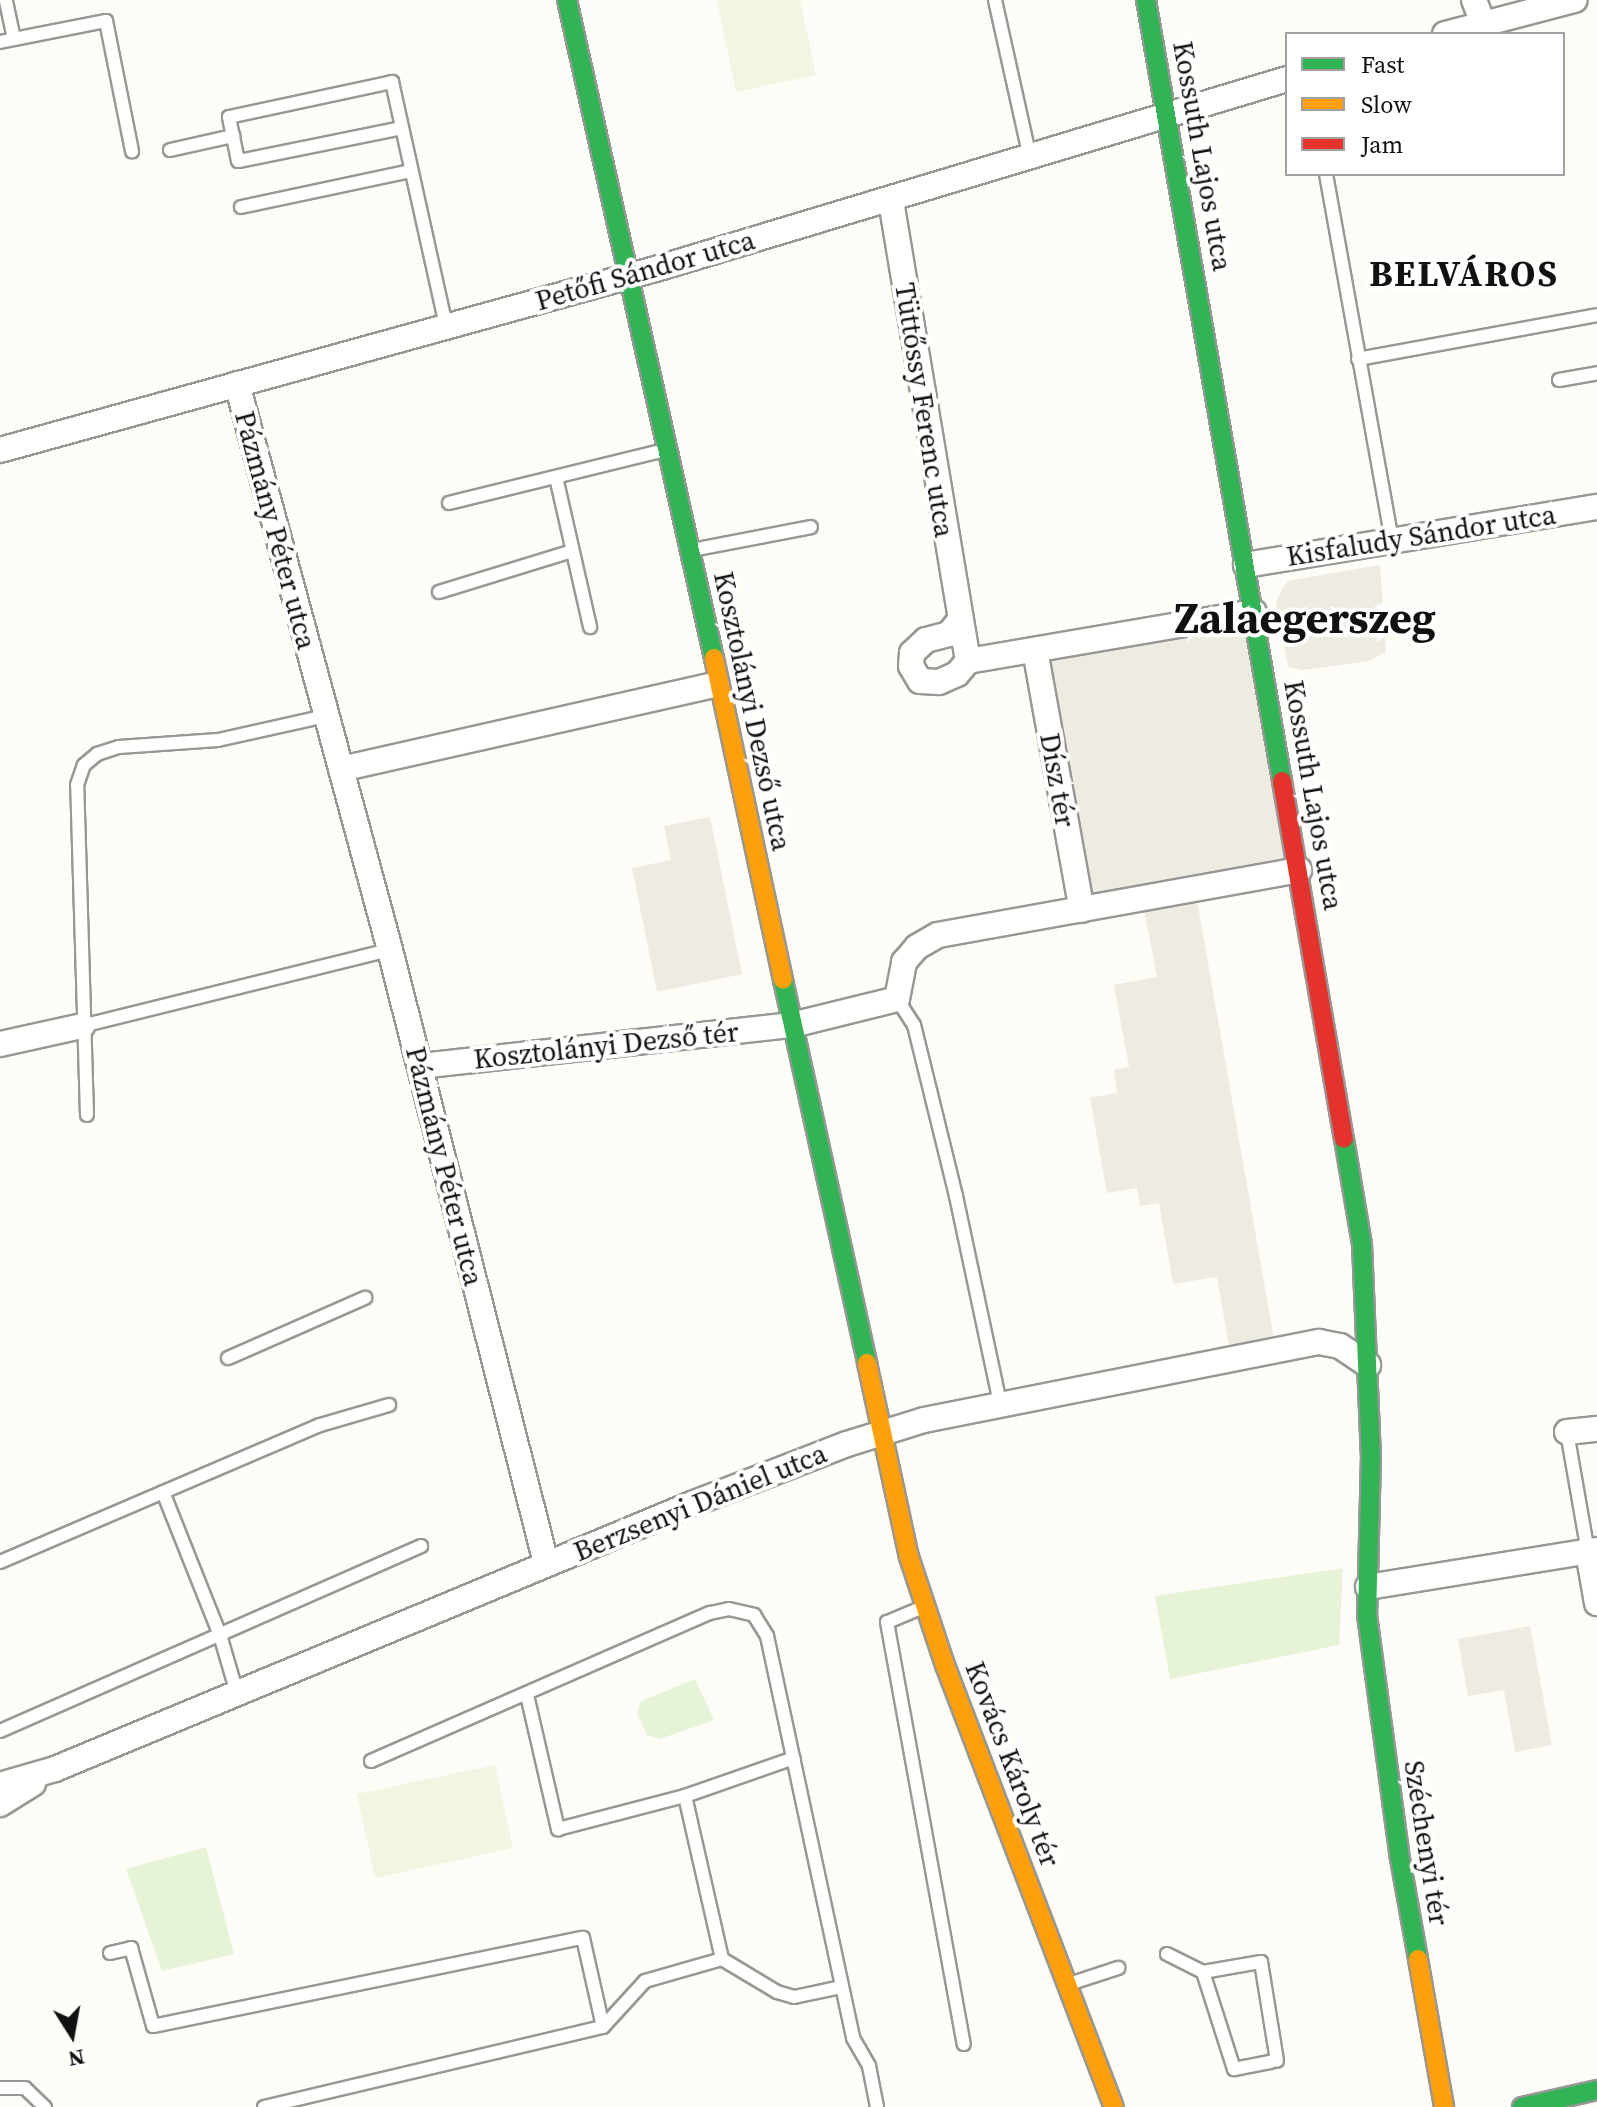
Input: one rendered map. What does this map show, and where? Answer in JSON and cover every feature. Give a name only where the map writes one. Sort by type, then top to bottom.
[{"type":"main road","name":"Kosztolányi Dezső utca","points":[[567,0],[631,275],[880,1434]]},
{"type":"main road","name":"Kossuth Lajos utca","points":[[1146,0],[1362,1244],[1371,1455],[1368,1587]]},
{"type":"main road","name":"Kovács Károly tér","points":[[880,1434],[924,1606],[1114,2107]]},
{"type":"main road","name":"Széchenyi tér","points":[[1368,1587],[1367,1615],[1399,1853],[1444,2107]]},
{"type":"main road","points":[[1522,2107],[1597,2090]]},
{"type":"street","points":[[1474,0],[1483,23]]},
{"type":"street","points":[[1452,32],[1575,0]]},
{"type":"street","name":"Petőfi Sándor utca","points":[[0,450],[891,201],[1168,113],[1285,80]]},
{"type":"street","name":"Tüttőssy Ferenc utca","points":[[891,201],[968,661]]},
{"type":"street","name":"Pázmány Péter utca","points":[[237,384],[390,950],[546,1563]]},
{"type":"street","name":"Kisfaludy Sándor utca","points":[[1246,565],[1597,507]]},
{"type":"street","points":[[960,620],[949,634],[926,640],[912,653],[911,666],[920,681],[939,682],[957,674],[968,661],[1254,612]]},
{"type":"street","name":"Dísz tér","points":[[1035,650],[1082,910]]},
{"type":"street","points":[[341,769],[717,684]]},
{"type":"street","points":[[897,999],[904,962],[926,941],[938,935],[1299,870]]},
{"type":"street","name":"Kosztolányi Dezső tér","points":[[420,1066],[792,1025],[897,999]]},
{"type":"street","points":[[0,1044],[82,1026]]},
{"type":"street","name":"Berzsenyi Dániel utca","points":[[0,1785],[55,1769],[546,1563],[880,1434],[1000,1403],[1319,1342],[1340,1346],[1368,1365]]},
{"type":"street","points":[[1567,1432],[1597,1429]]},
{"type":"street","points":[[1368,1587],[1592,1551],[1597,1603]]},
{"type":"street","name":"Berzsenyi Dániel utca","points":[[0,1804],[55,1769]]},
{"type":"lane","points":[[6,0],[14,39]]},
{"type":"lane","points":[[995,0],[1030,158]]},
{"type":"lane","points":[[0,42],[106,21],[132,151]]},
{"type":"lane","points":[[402,128],[238,161],[229,117],[392,82],[446,326]]},
{"type":"lane","points":[[170,150],[233,136]]},
{"type":"lane","points":[[241,207],[411,171]]},
{"type":"lane","points":[[1326,176],[1392,540]]},
{"type":"lane","points":[[1358,359],[1597,315]]},
{"type":"lane","points":[[1559,380],[1597,373]]},
{"type":"lane","points":[[449,503],[668,449]]},
{"type":"lane","points":[[556,477],[590,627]]},
{"type":"lane","points":[[689,550],[811,527]]},
{"type":"lane","points":[[439,592],[572,551]]},
{"type":"lane","points":[[87,1115],[77,785],[84,765],[97,754],[119,747],[218,740],[326,716]]},
{"type":"lane","points":[[82,1026],[390,950]]},
{"type":"lane","points":[[897,999],[914,1025],[956,1196],[1000,1403]]},
{"type":"lane","points":[[228,1358],[365,1298]]},
{"type":"lane","points":[[0,1562],[320,1425],[389,1405]]},
{"type":"lane","points":[[1567,1432],[1592,1551]]},
{"type":"lane","points":[[163,1492],[220,1635],[237,1693]]},
{"type":"lane","points":[[0,1731],[421,1546]]},
{"type":"lane","points":[[924,1606],[887,1622],[964,2044]]},
{"type":"lane","points":[[371,1761],[710,1613],[743,1611],[754,1615],[763,1625],[853,2038],[869,2066],[877,2107]]},
{"type":"lane","points":[[527,1695],[558,1829],[685,1796],[794,1758]]},
{"type":"lane","points":[[685,1796],[722,1959],[777,1992],[794,1997],[842,1987]]},
{"type":"lane","points":[[110,1953],[131,1948],[153,2026],[583,1938],[603,2027]]},
{"type":"lane","points":[[1167,1954],[1203,1972],[1261,1962],[1274,2061],[1234,2069],[1203,1972]]},
{"type":"lane","points":[[264,2107],[603,2027],[645,1981],[722,1959]]},
{"type":"lane","points":[[1066,1985],[1118,1968]]},
{"type":"lane","points":[[0,2088],[25,2088],[45,2107]]},
{"type":"green space","points":[[717,0],[800,0],[816,75],[736,92]]},
{"type":"green space","points":[[1343,1568],[1339,1645],[1170,1679],[1155,1596]]},
{"type":"green space","points":[[695,1679],[714,1720],[660,1739],[647,1735],[637,1713],[641,1701]]},
{"type":"green space","points":[[495,1765],[513,1848],[375,1878],[357,1794]]},
{"type":"green space","points":[[206,1847],[234,1954],[162,1971],[126,1869]]},
{"type":"shaded area","points":[[1380,565],[1386,652],[1369,661],[1303,670],[1288,667],[1276,601],[1287,581]]},
{"type":"shaded area","points":[[1244,613],[1287,872],[1195,889],[1274,1339],[1229,1347],[1217,1277],[1173,1284],[1159,1203],[1140,1206],[1137,1188],[1107,1193],[1090,1098],[1117,1093],[1114,1070],[1129,1067],[1114,985],[1157,977],[1142,899],[1082,910],[1035,650]]},
{"type":"shaded area","points":[[710,817],[742,974],[657,992],[632,868],[671,860],[664,826]]},
{"type":"shaded area","points":[[1530,1626],[1552,1745],[1515,1752],[1504,1690],[1468,1696],[1458,1639]]},
{"type":"traffic: fast","points":[[567,0],[714,658]]},
{"type":"traffic: fast","points":[[1146,0],[1282,781]]},
{"type":"traffic: fast","points":[[783,980],[867,1363]]},
{"type":"traffic: fast","points":[[1344,1139],[1362,1244],[1371,1455],[1367,1615],[1399,1853],[1418,1959]]},
{"type":"traffic: fast","points":[[1522,2107],[1597,2090]]},
{"type":"traffic: slow","points":[[714,658],[783,980]]},
{"type":"traffic: slow","points":[[867,1363],[909,1557],[945,1665],[1114,2107]]},
{"type":"traffic: slow","points":[[1418,1959],[1444,2107]]},
{"type":"traffic: jam","points":[[1282,781],[1344,1139]]},
{"type":"district","name":"BELVÁROS","points":[[1464,274]]},
{"type":"district","name":"Zalaegerszeg","points":[[1305,618]]}]
